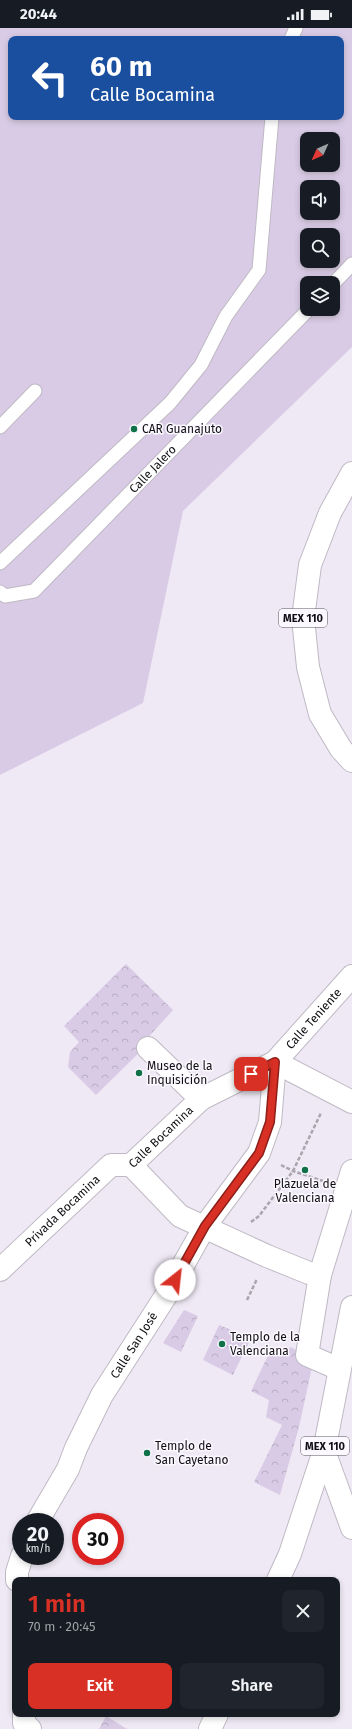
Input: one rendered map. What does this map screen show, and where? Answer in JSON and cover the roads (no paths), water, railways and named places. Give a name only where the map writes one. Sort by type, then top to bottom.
[{"type":"street","name":"MEX 110","points":[[352,473],[330,513],[310,565],[303,618],[308,667],[320,714],[341,749],[352,761]]},
{"type":"street","name":"Calle Teniente","points":[[275,1062],[352,976]]},
{"type":"street","points":[[148,1048],[201,1099]]},
{"type":"street","points":[[275,1062],[352,1102]]},
{"type":"street","name":"Calle Bocamina","points":[[275,1062],[201,1099],[131,1165],[180,1216],[309,1273],[320,1274]]},
{"type":"street","name":"Calle San José","points":[[42,1513],[68,1469],[76,1448],[102,1395],[167,1294],[205,1226],[259,1153],[270,1122],[275,1062]]},
{"type":"street","name":"Privada Bocamina","points":[[0,1270],[111,1165],[131,1165]]},
{"type":"street","points":[[339,1369],[307,1355],[320,1274],[349,1180]]},
{"type":"street","name":"MEX 110","points":[[279,1577],[290,1554],[324,1451],[352,1306]]},
{"type":"street","points":[[324,1451],[348,1500],[352,1528]]},
{"type":"street","points":[[18,1577],[17,1572],[19,1565]]},
{"type":"street","points":[[24,1717],[24,1723],[30,1729]]},
{"type":"street","points":[[210,1729],[216,1717]]},
{"type":"lane","points":[[0,563],[170,404],[201,365],[226,316],[259,270],[272,120]]},
{"type":"lane","points":[[340,277],[352,264]]},
{"type":"lane","name":"Calle Jalero","points":[[2,594],[34,591],[302,316]]},
{"type":"lane","points":[[0,427],[35,391]]},
{"type":"place","name":"CAR Guanajuto","points":[[134,429]]},
{"type":"place","name":"Museo de la Inquisición","points":[[139,1073]]},
{"type":"place","name":"Plazuela de Valenciana","points":[[305,1170]]},
{"type":"place","name":"Templo de la Valenciana","points":[[222,1344]]},
{"type":"place","name":"Templo de San Cayetano","points":[[147,1453]]}]
